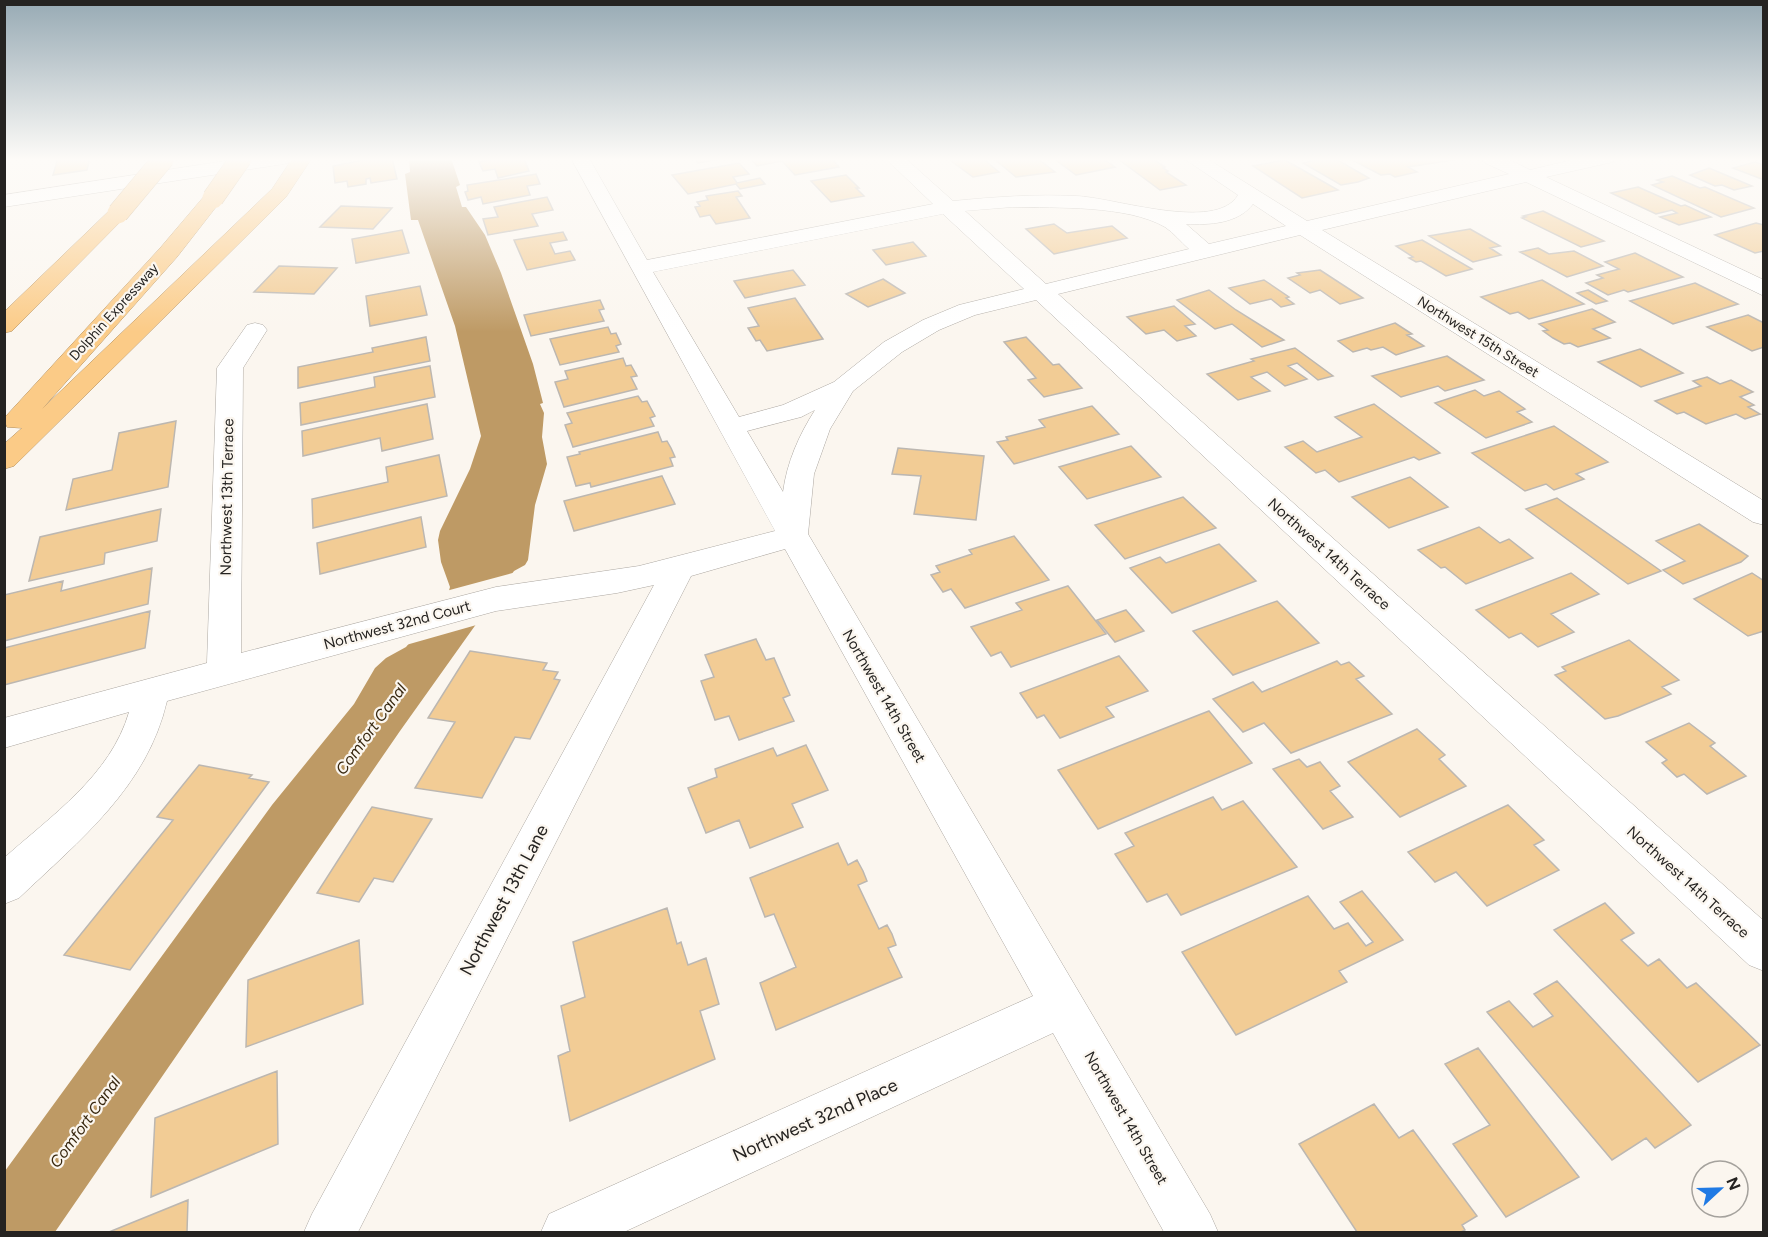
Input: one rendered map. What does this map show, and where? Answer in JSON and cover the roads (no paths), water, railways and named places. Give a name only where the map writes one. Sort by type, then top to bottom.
[{"type":"highway","points":[[4,326],[115,216]]},
{"type":"highway","name":"Dolphin Expressway","points":[[4,433],[169,252],[199,216]]},
{"type":"highway","points":[[4,460],[256,216]]},
{"type":"street","name":"Northwest 14th Street","points":[[611,216],[1192,1233]]},
{"type":"street","points":[[640,268],[904,216]]},
{"type":"street","name":"Northwest 14th Terrace","points":[[957,216],[1764,950]]},
{"type":"street","points":[[1158,216],[1197,218],[1218,216]]},
{"type":"street","points":[[1158,216],[1174,224],[1204,251]]},
{"type":"street","name":"Northwest 15th Street","points":[[1283,216],[1764,515]]},
{"type":"street","points":[[731,427],[792,411],[843,387],[875,360],[931,324],[967,310],[1356,216]]},
{"type":"street","points":[[1610,216],[1764,289]]},
{"type":"street","name":"Northwest 13th Terrace","points":[[224,671],[230,368],[255,330]]},
{"type":"street","points":[[793,536],[800,474],[816,429],[843,387]]},
{"type":"street","name":"Northwest 32nd Court","points":[[4,733],[224,671],[498,598],[541,589],[615,582],[678,568],[793,536]]},
{"type":"street","name":"Northwest 13th Lane","points":[[330,1233],[678,568]]},
{"type":"street","points":[[4,885],[95,799],[123,765],[140,735],[152,692]]},
{"type":"street","name":"Northwest 32nd Place","points":[[567,1233],[1062,1006]]},
{"type":"water","name":"Comfort Canal","points":[[410,216],[472,216],[485,235],[501,273],[533,364],[543,403],[540,404],[544,413],[542,437],[547,464],[535,505],[528,560],[525,565],[514,571],[400,731],[55,1232],[5,1232],[5,1171],[272,805],[354,704],[375,668],[386,658],[406,647],[447,598],[450,587],[441,562],[438,540],[440,531],[470,469],[481,436],[455,326],[418,220],[411,220]]}]
